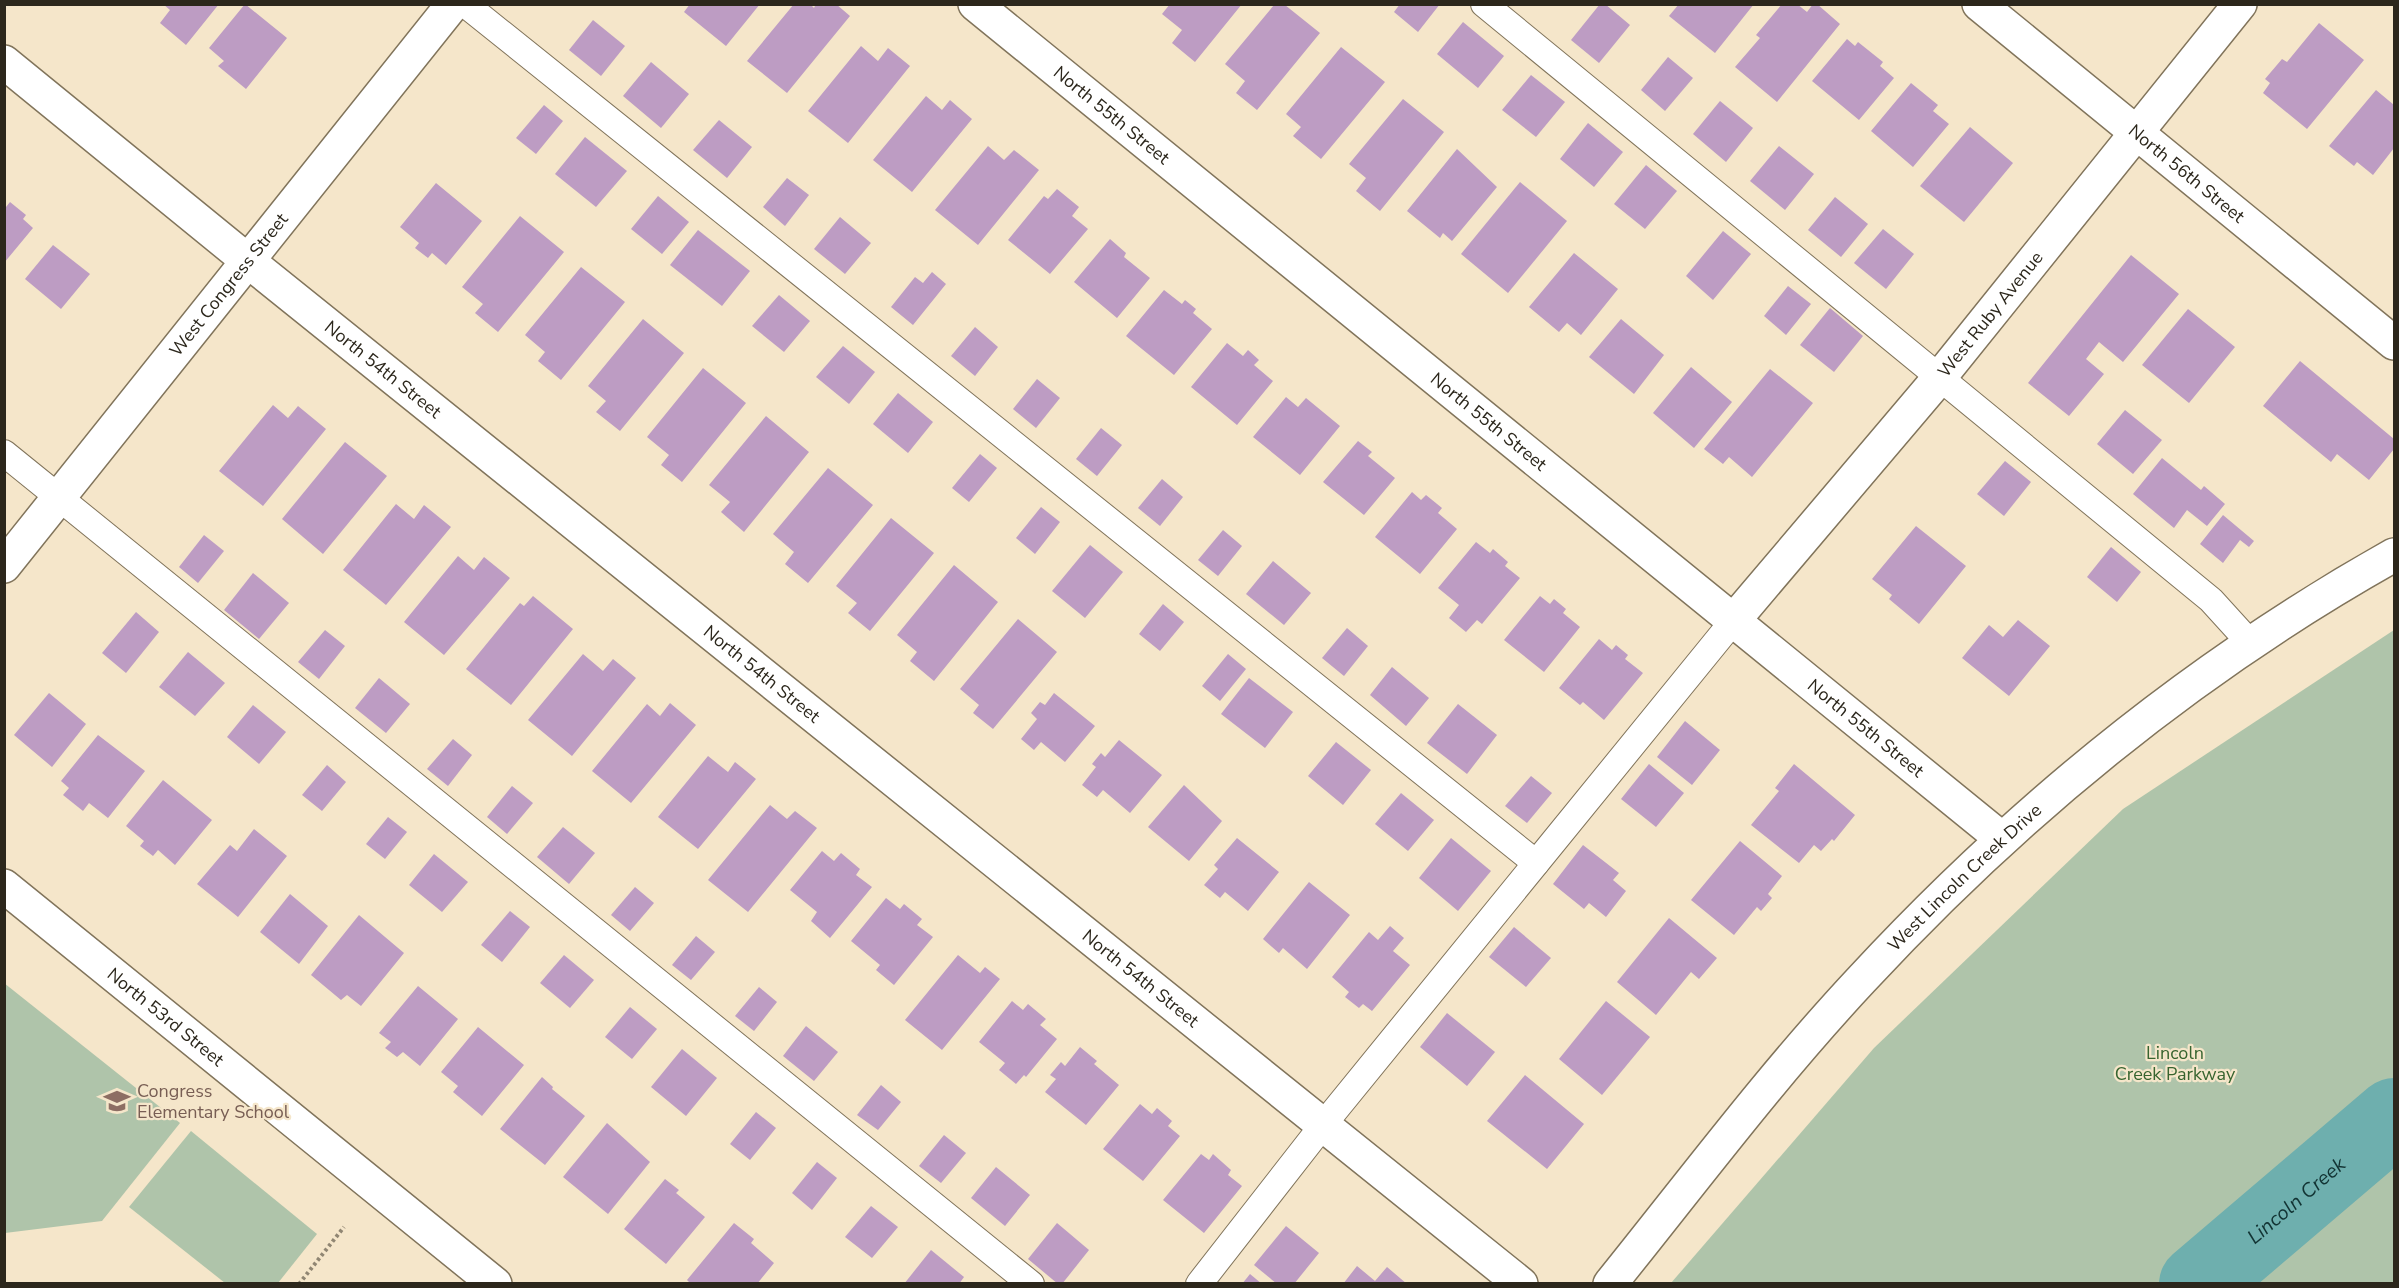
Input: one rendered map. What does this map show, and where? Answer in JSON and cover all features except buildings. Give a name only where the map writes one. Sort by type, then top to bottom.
[{"type":"street","name":"West Congress Street","points":[[4,566],[453,4]]},
{"type":"street","name":"North 55th Street","points":[[975,4],[2002,839]]},
{"type":"street","name":"North 56th Street","points":[[1979,4],[2139,132],[2394,343]]},
{"type":"street","name":"West Ruby Avenue","points":[[1734,620],[1940,377],[2240,4]]},
{"type":"street","name":"North 54th Street","points":[[4,62],[248,261],[1521,1284]]},
{"type":"street","name":"West Lincoln Creek Drive","points":[[1610,1284],[1798,1051],[1862,978],[2002,839],[2059,789],[2139,725],[2251,644],[2394,555]]},
{"type":"street","name":"North 53rd Street","points":[[4,886],[495,1284]]},
{"type":"lane","points":[[465,4],[1536,863]]},
{"type":"lane","points":[[1484,4],[2211,600],[2251,644]]},
{"type":"lane","points":[[4,453],[1031,1284]]},
{"type":"lane","points":[[1199,1284],[1323,1125],[1734,620]]},
{"type":"path","points":[[299,1284],[344,1227]]},
{"type":"green space","name":"Lincoln Creek Parkway","points":[[2394,630],[2394,1283],[1671,1283],[1874,1048],[2123,809]]},
{"type":"green space","points":[[4,983],[180,1123],[102,1221],[5,1233]]},
{"type":"green space","points":[[191,1131],[317,1234],[278,1283],[225,1283],[129,1207]]},
{"type":"waterway","name":"Lincoln Creek","points":[[2198,1284],[2394,1117]]},
{"type":"place","name":"Congress Elementary School","points":[[117,1101]]}]
